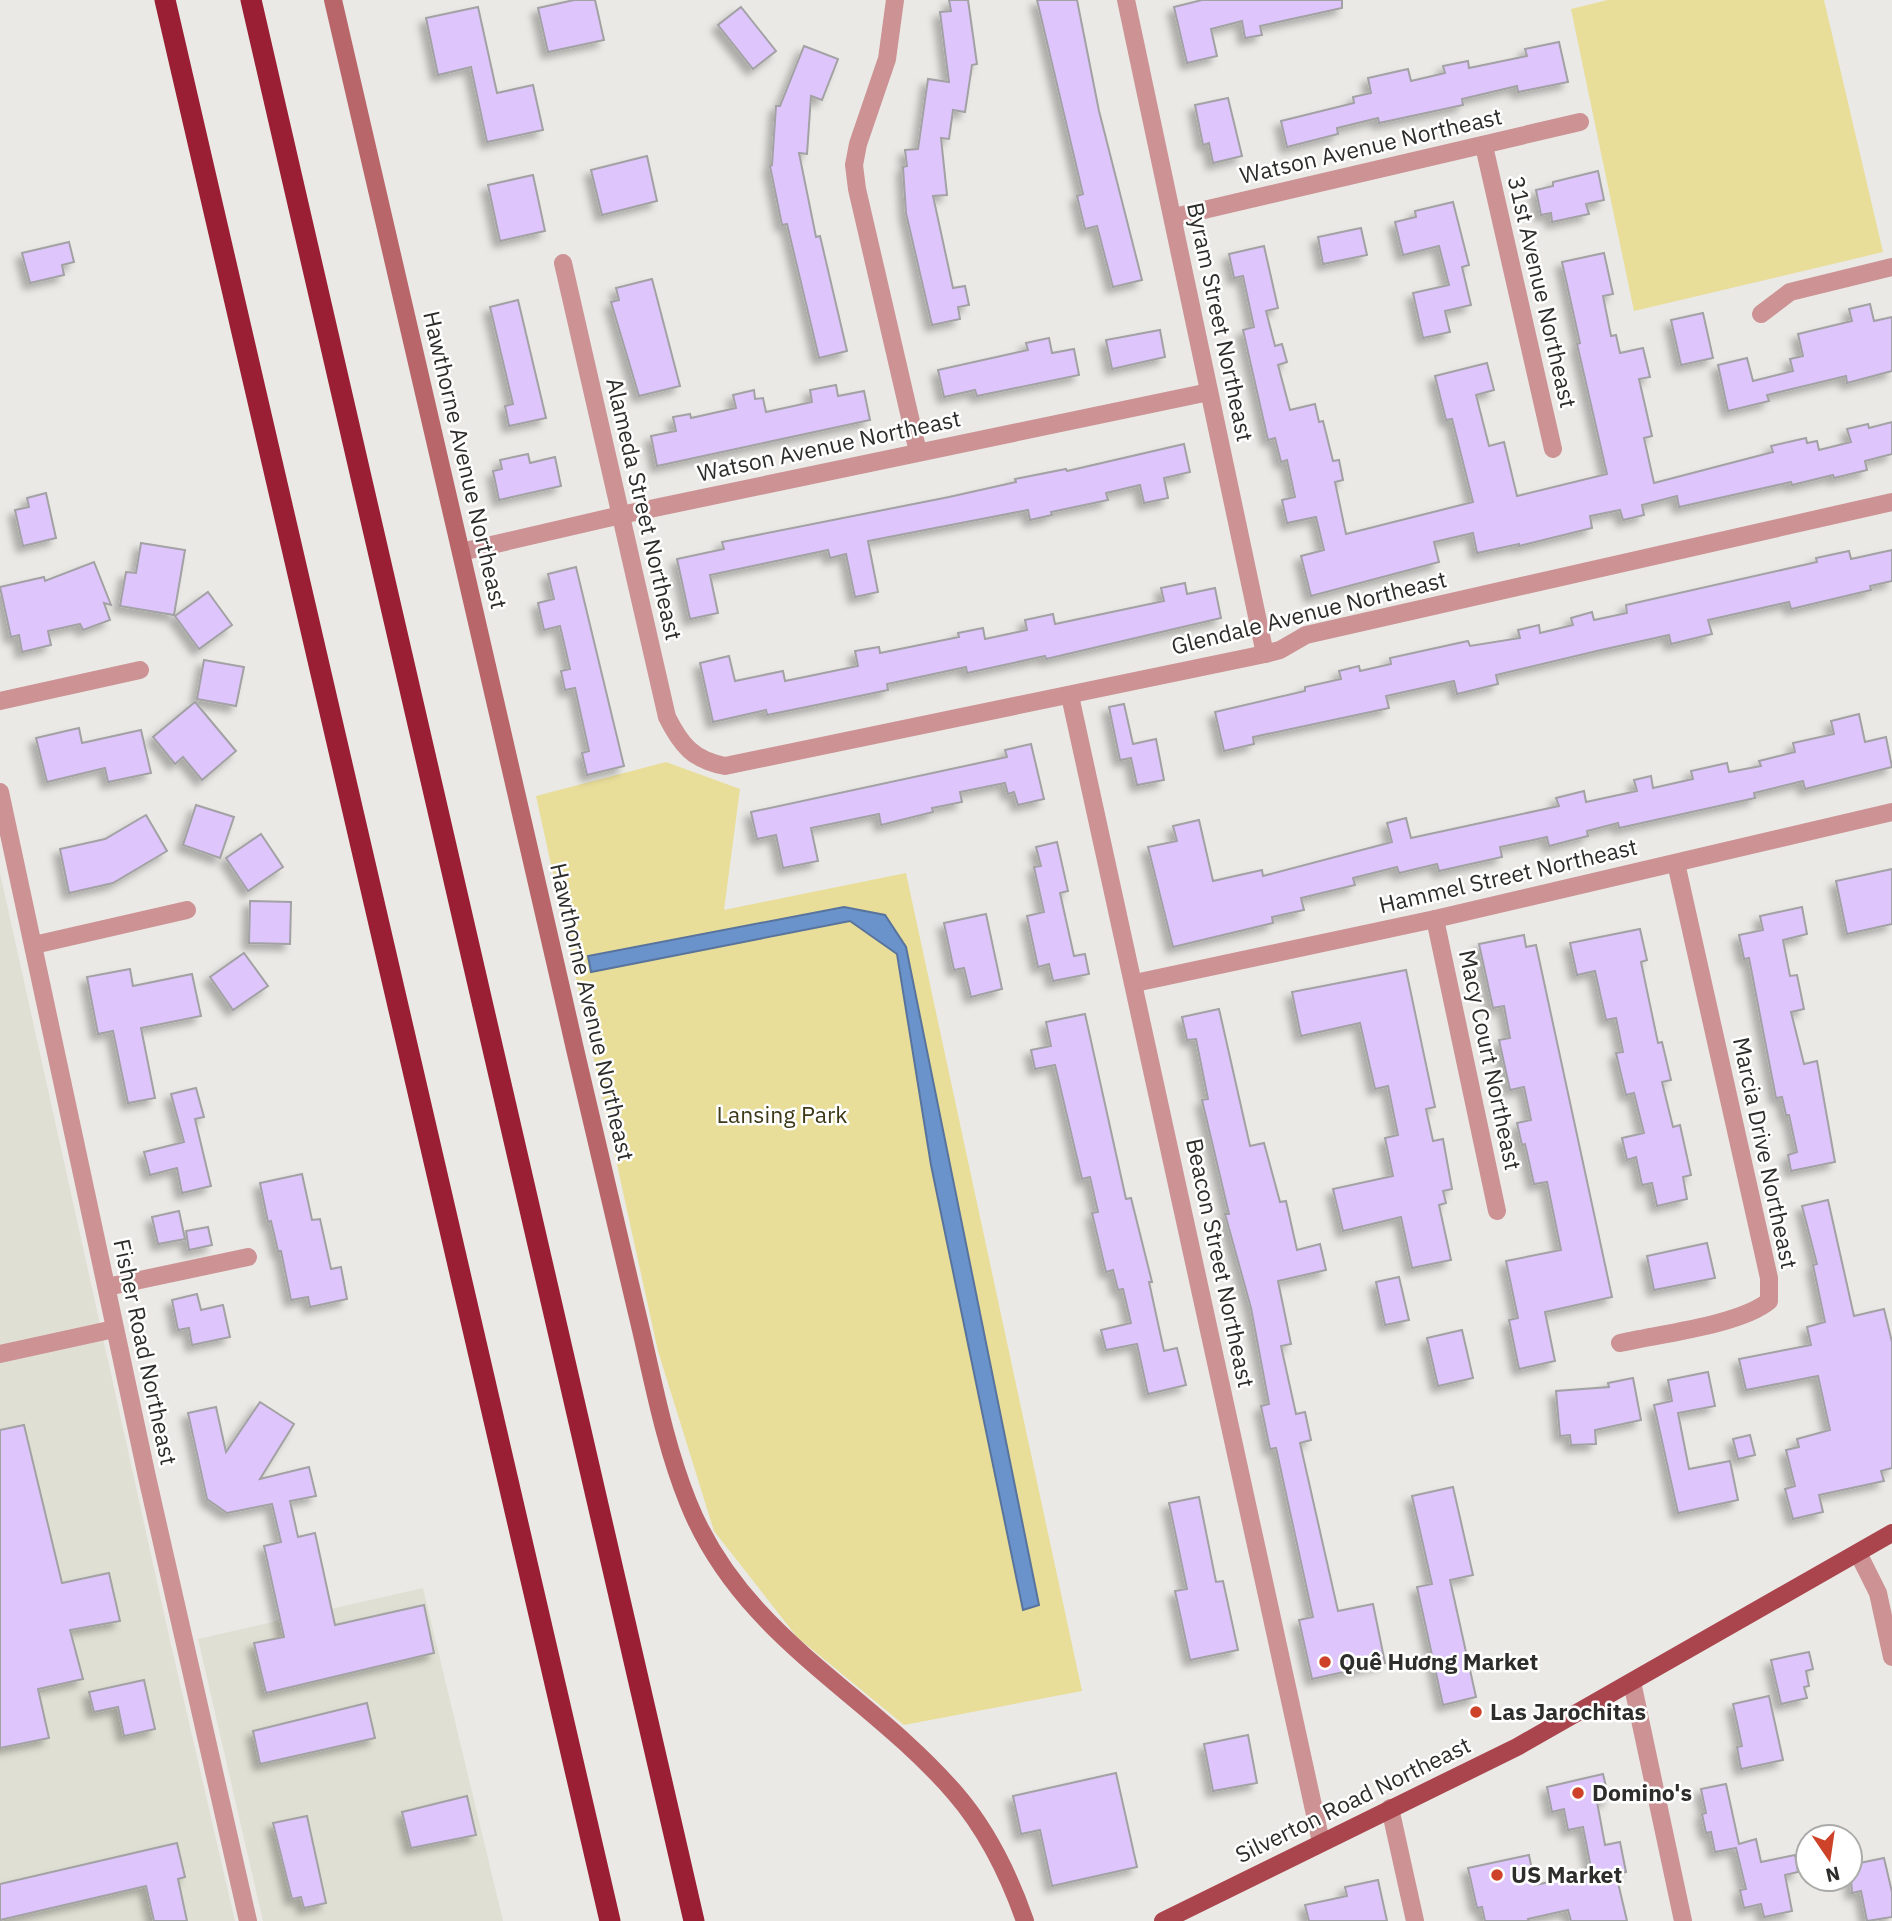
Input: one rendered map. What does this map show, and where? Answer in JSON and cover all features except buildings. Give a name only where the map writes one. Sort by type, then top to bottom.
[{"type":"highway","points":[[165,0],[610,1921]]},
{"type":"highway","points":[[251,0],[694,1921]]},
{"type":"main road","name":"Hawthorne Avenue Northeast","points":[[333,0],[655,1392],[690,1507],[722,1566],[766,1620],[957,1795],[988,1839],[1026,1921]]},
{"type":"main road","name":"Silverton Road Northeast","points":[[1163,1921],[1517,1747],[1892,1533]]},
{"type":"street","points":[[895,0],[887,60],[854,165],[857,189],[918,452]]},
{"type":"street","name":"Byram Street Northeast","points":[[1126,0],[1265,654]]},
{"type":"street","name":"Watson Avenue Northeast","points":[[1174,217],[1580,122]]},
{"type":"street","name":"31st Avenue Northeast","points":[[1484,146],[1553,449]]},
{"type":"street","name":"Alameda Street Northeast","points":[[563,263],[667,717],[678,738],[696,757]]},
{"type":"street","points":[[1761,314],[1790,292],[1892,267]]},
{"type":"street","name":"Watson Avenue Northeast","points":[[461,552],[621,515],[1209,392]]},
{"type":"street","name":"Glendale Avenue Northeast","points":[[696,757],[712,763],[738,765],[1070,696],[1265,654],[1280,650],[1306,635],[1892,502]]},
{"type":"street","points":[[0,701],[140,670]]},
{"type":"street","name":"Beacon Street Northeast","points":[[1070,696],[1321,1842]]},
{"type":"street","name":"Fisher Road Northeast","points":[[0,792],[114,1329],[248,1921]]},
{"type":"street","name":"Hammel Street Northeast","points":[[1135,983],[1436,919],[1892,812]]},
{"type":"street","name":"Marcia Drive Northeast","points":[[1620,1343],[1734,1318],[1756,1311],[1769,1301],[1769,1278],[1676,863]]},
{"type":"street","points":[[34,945],[187,910]]},
{"type":"street","name":"Macy Court Northeast","points":[[1436,919],[1497,1211]]},
{"type":"street","points":[[107,1287],[248,1257]]},
{"type":"street","points":[[0,1354],[114,1329]]},
{"type":"street","points":[[1858,1553],[1878,1593],[1892,1657]]},
{"type":"street","points":[[1632,1682],[1683,1921]]},
{"type":"street","points":[[1390,1808],[1415,1921]]},
{"type":"shaded area","points":[[0,873],[171,1645],[235,1921],[0,1921]]},
{"type":"shaded area","points":[[423,1588],[503,1921],[263,1921],[198,1639]]},
{"type":"green space","points":[[1608,0],[1824,0],[1883,252],[1634,311],[1571,9]]},
{"type":"green space","name":"Lansing Park","points":[[666,762],[740,789],[724,910],[906,873],[1082,1691],[904,1725],[797,1637],[714,1531],[658,1351],[536,796]]},
{"type":"water","points":[[844,907],[885,915],[906,947],[1039,1605],[1023,1610],[931,1165],[897,954],[850,921],[591,972],[588,956]]},
{"type":"place","name":"Quê Hương Market","points":[[1325,1662]]},
{"type":"place","name":"Las Jarochitas","points":[[1476,1712]]},
{"type":"place","name":"Domino's","points":[[1578,1793]]},
{"type":"place","name":"US Market","points":[[1497,1875]]}]
